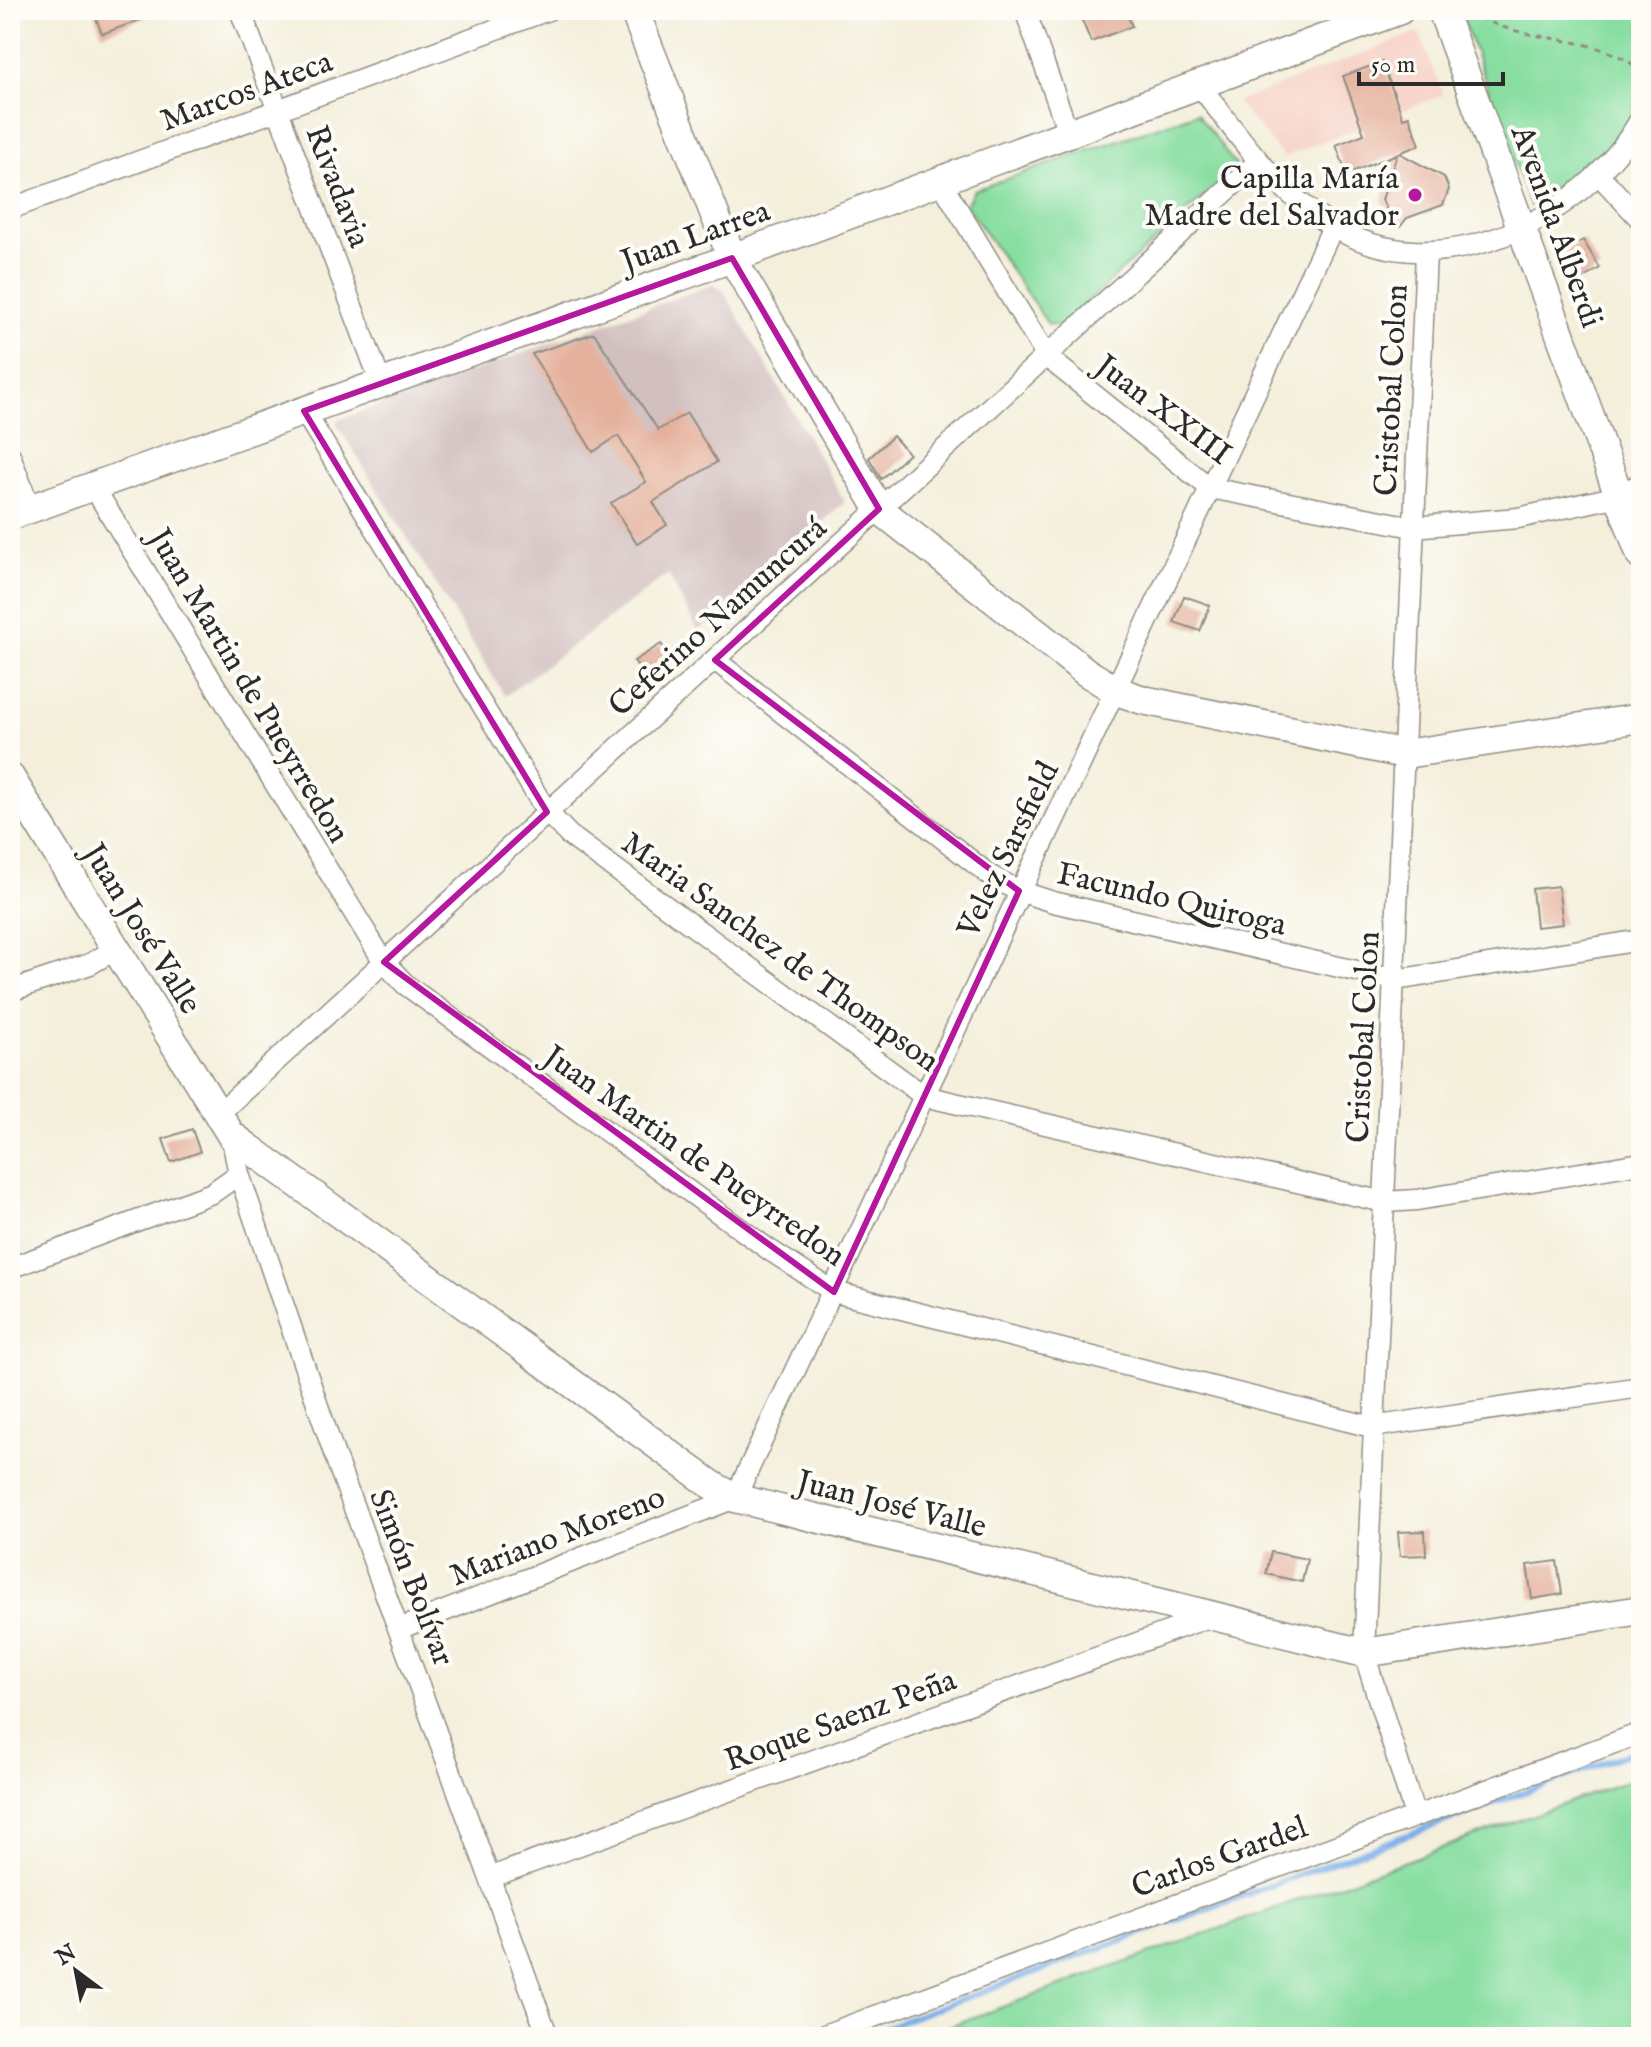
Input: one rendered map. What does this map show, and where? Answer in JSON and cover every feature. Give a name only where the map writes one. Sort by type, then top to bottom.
[{"type":"street","name":"Rivadavia","points":[[240,10],[381,383]]},
{"type":"street","name":"Marcos Ateca","points":[[10,209],[548,10]]},
{"type":"street","points":[[634,10],[732,258],[879,509],[1086,672],[1117,691],[1143,700],[1405,754],[1641,718]]},
{"type":"street","points":[[1025,10],[1068,132]]},
{"type":"street","name":"Juan Larrea","points":[[20,512],[732,258],[1400,10]]},
{"type":"street","name":"Avenida Alberdi","points":[[1442,10],[1523,229],[1630,490],[1641,556]]},
{"type":"street","points":[[1198,83],[1258,162],[1303,205],[1333,227],[1375,242],[1426,253],[1523,229],[1552,214],[1600,176],[1627,142],[1641,118]]},
{"type":"street","name":"Ceferino Namuncurá","points":[[224,1125],[384,962],[1258,162]]},
{"type":"street","points":[[1600,176],[1641,220]]},
{"type":"street","name":"Juan XXIII","points":[[940,180],[1047,357],[1210,488],[1413,527],[1518,518],[1630,490]]},
{"type":"street","name":"Velez Sarsfield","points":[[735,1498],[1333,227]]},
{"type":"street","name":"Cristobal Colon","points":[[1415,1816],[1364,1653],[1426,253]]},
{"type":"street","name":"Maria Sanchez de Thompson","points":[[304,411],[547,812],[569,835],[924,1096],[1384,1202],[1417,1200],[1641,1163]]},
{"type":"street","points":[[10,455],[20,512]]},
{"type":"street","name":"Juan Martin de Pueyrredon","points":[[93,486],[384,962],[406,985],[768,1249],[834,1292],[1372,1427],[1641,1387]]},
{"type":"street","name":"Facundo Quiroga","points":[[715,660],[992,877],[1019,891],[1396,980],[1641,940]]},
{"type":"street","name":"Juan José Valle","points":[[10,777],[224,1125],[712,1485],[735,1498],[1364,1653],[1641,1610]]},
{"type":"street","points":[[10,991],[90,964],[116,949]]},
{"type":"street","name":"Simón Bolívar","points":[[224,1125],[336,1459],[401,1628],[548,2037]]},
{"type":"street","points":[[10,1268],[212,1193],[239,1174]]},
{"type":"street","name":"Mariano Moreno","points":[[401,1628],[735,1498]]},
{"type":"street","name":"Roque Saenz Peña","points":[[491,1877],[1209,1617]]},
{"type":"street","name":"Carlos Gardel","points":[[819,2037],[1641,1733]]},
{"type":"path","points":[[1466,10],[1515,33],[1599,47],[1628,60],[1641,71]]},
{"type":"highlighted area","points":[[732,258],[879,509],[715,660],[1019,891],[834,1292],[384,962],[547,812],[304,411]]},
{"type":"shaded area","points":[[1419,32],[1443,95],[1284,157],[1236,102]]},
{"type":"shaded area","points":[[712,285],[723,290],[845,502],[698,631],[668,574],[505,696],[335,421]]},
{"type":"green space","points":[[1460,10],[1641,10],[1644,76],[1634,115],[1612,148],[1597,162],[1564,187],[1530,206]]},
{"type":"green space","points":[[1197,113],[1237,167],[1060,326],[1048,324],[966,205],[974,190]]},
{"type":"green space","points":[[1641,1776],[1641,2037],[919,2037]]},
{"type":"building","points":[[93,10],[162,10],[162,12],[102,34]]},
{"type":"building","points":[[1096,10],[1125,10],[1132,26],[1091,42],[1080,16]]},
{"type":"building","points":[[1382,62],[1403,118],[1409,116],[1420,145],[1399,153],[1444,177],[1449,189],[1443,205],[1407,218],[1400,227],[1393,223],[1382,200],[1397,154],[1347,174],[1336,145],[1364,134],[1343,76]]},
{"type":"building","points":[[1583,240],[1600,268],[1579,281],[1561,253]]},
{"type":"building","points":[[594,333],[658,430],[687,413],[717,462],[653,502],[667,525],[637,544],[611,503],[646,482],[618,436],[593,452],[532,354]]},
{"type":"building","points":[[893,436],[909,454],[881,479],[869,458]]},
{"type":"building","points":[[1184,596],[1210,605],[1200,631],[1174,622]]},
{"type":"building","points":[[661,644],[673,662],[646,679],[634,661]]},
{"type":"building","points":[[1558,886],[1563,924],[1536,927],[1532,889]]},
{"type":"building","points":[[192,1129],[200,1152],[171,1162],[163,1139]]},
{"type":"building","points":[[1425,1531],[1426,1555],[1400,1556],[1398,1532]]},
{"type":"building","points":[[1271,1552],[1307,1559],[1302,1582],[1266,1574]]},
{"type":"building","points":[[1557,1561],[1562,1594],[1532,1599],[1527,1565]]},
{"type":"waterway","points":[[859,2037],[1641,1749]]},
{"type":"place","name":"Capilla María Madre del Salvador","points":[[1415,195]]}]
